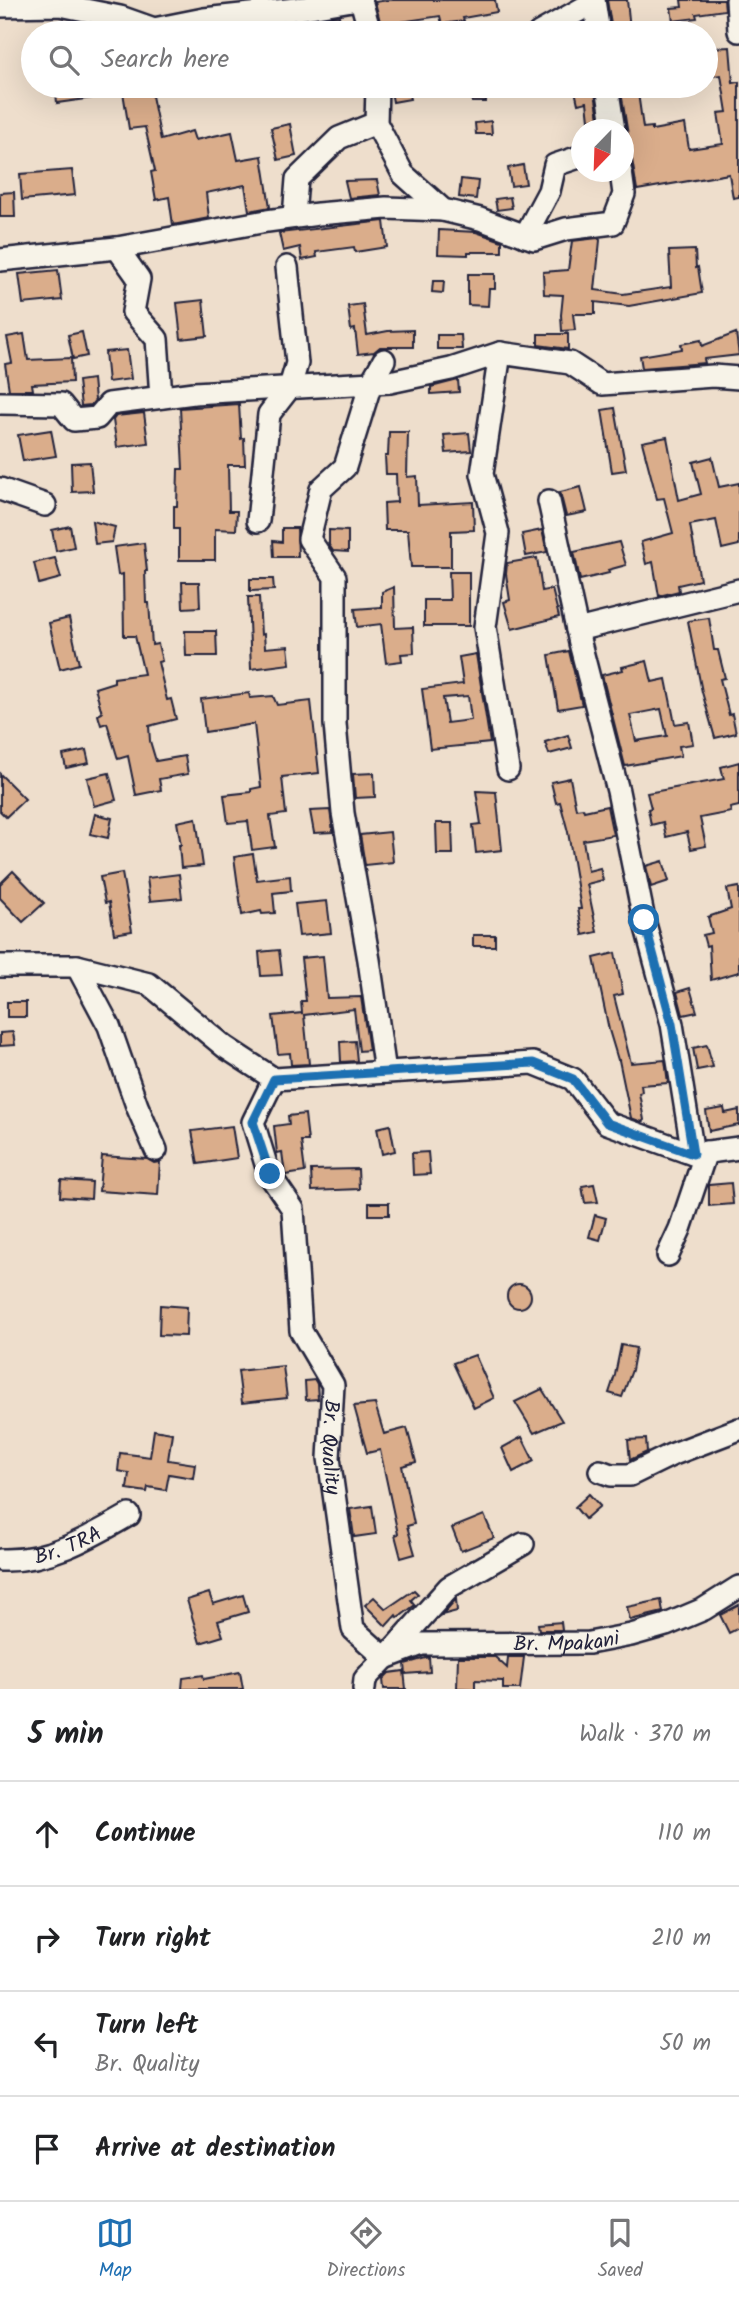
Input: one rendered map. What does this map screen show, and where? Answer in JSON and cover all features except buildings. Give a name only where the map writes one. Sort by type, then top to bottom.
[{"type":"street","points":[[194,21],[352,0]]},
{"type":"street","points":[[361,0],[367,21]]},
{"type":"street","points":[[737,0],[739,30]]},
{"type":"street","points":[[560,21],[594,1],[597,21]]},
{"type":"street","points":[[0,6],[46,3],[131,21]]},
{"type":"street","points":[[377,98],[376,123],[403,174],[443,210]]},
{"type":"street","points":[[609,98],[612,119]]},
{"type":"street","points":[[294,217],[297,179],[339,138],[376,123]]},
{"type":"street","points":[[525,236],[549,191],[555,166],[571,160]]},
{"type":"street","points":[[0,260],[117,248],[294,217],[386,208],[443,210],[480,219],[534,239],[566,229],[613,223],[624,194],[622,182]]},
{"type":"street","points":[[117,248],[139,279],[133,312],[157,339],[161,397]]},
{"type":"street","points":[[258,522],[269,414],[290,387],[297,363],[287,267]]},
{"type":"street","points":[[0,403],[61,404],[74,420],[97,418],[109,404],[194,393],[390,382],[451,369],[500,353],[570,363],[602,384],[713,376],[737,380]]},
{"type":"street","points":[[500,353],[481,474],[498,533],[485,627],[508,769]]},
{"type":"street","points":[[384,360],[371,383],[345,467],[321,489],[309,539],[335,577],[335,724],[343,813],[369,960],[385,1072]]},
{"type":"street","points":[[0,489],[45,505]]},
{"type":"street","points":[[549,501],[700,1153],[680,1229],[668,1255]]},
{"type":"street","points":[[578,630],[739,590]]},
{"type":"street","points":[[2,964],[77,966],[149,984],[225,1047],[274,1079],[533,1063],[573,1079],[607,1123],[700,1153],[739,1148]]},
{"type":"street","points":[[77,966],[109,1026],[137,1106],[156,1150]]},
{"type":"street","name":"Br. Quality","points":[[274,1079],[253,1122],[270,1174],[293,1209],[301,1331],[333,1385],[329,1458],[352,1629],[385,1658]]},
{"type":"street","points":[[600,1471],[611,1475],[630,1475],[671,1455],[739,1429]]},
{"type":"street","name":"Br. TRA","points":[[0,1560],[20,1561],[73,1546],[129,1516]]},
{"type":"street","points":[[364,1689],[365,1679],[449,1587],[523,1544]]},
{"type":"street","name":"Br. Mpakani","points":[[385,1658],[422,1644],[589,1643],[631,1635],[666,1625],[704,1609],[739,1587]]},
{"type":"route","points":[[270,1174],[253,1122],[274,1079],[533,1063],[573,1079],[607,1123],[693,1154],[672,1024],[644,920]]}]
